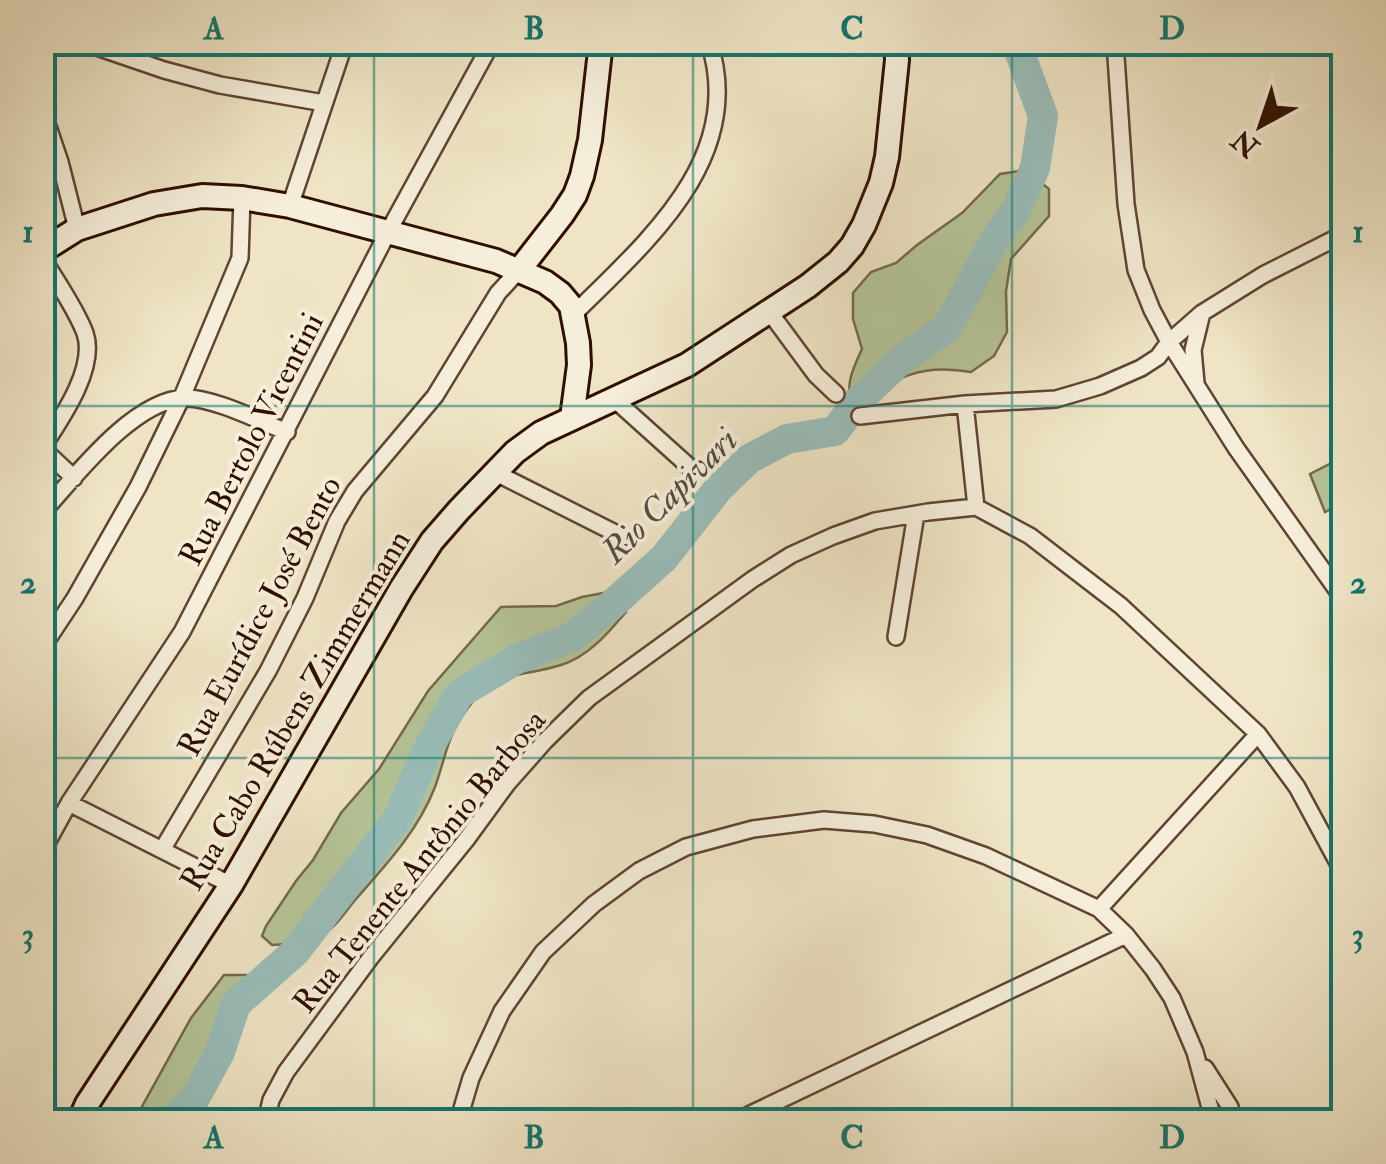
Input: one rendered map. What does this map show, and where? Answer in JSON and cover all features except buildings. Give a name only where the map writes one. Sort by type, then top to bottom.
[{"type":"street","points":[[82,42],[220,85],[324,103]]},
{"type":"street","points":[[290,206],[344,42]]},
{"type":"street","name":"Rua Bertolo Vicentini","points":[[42,852],[182,632],[388,232],[492,42]]},
{"type":"street","points":[[520,270],[575,196],[590,140],[601,42]]},
{"type":"street","points":[[573,315],[656,233],[700,168],[718,100],[716,66],[708,42]]},
{"type":"street","name":"Rua Cabo Rúbens Zimmermann","points":[[79,1122],[231,885],[432,541],[494,472],[541,433],[687,365],[838,262],[864,224],[881,182],[896,76],[896,42]]},
{"type":"street","points":[[1115,42],[1126,204],[1136,270],[1152,310],[1236,448],[1344,600]]},
{"type":"street","points":[[42,109],[77,229]]},
{"type":"street","points":[[74,478],[42,448],[84,372],[88,354],[86,334],[42,254],[77,229],[154,204],[202,196],[290,206],[520,270],[545,282],[560,292],[573,315],[579,365],[572,418]]},
{"type":"street","points":[[42,648],[138,486],[182,398],[240,258],[242,198]]},
{"type":"street","points":[[860,416],[1056,399],[1084,392],[1140,368],[1158,357],[1168,342],[1202,314],[1263,275],[1344,234]]},
{"type":"street","name":"Rua Eurídice José Bento","points":[[162,850],[268,671],[354,490],[435,396],[489,307],[520,270]]},
{"type":"street","points":[[768,310],[816,375],[836,394]]},
{"type":"street","points":[[1196,387],[1193,350],[1202,314]]},
{"type":"street","points":[[42,513],[132,420],[182,398],[220,406],[287,432]]},
{"type":"street","points":[[614,400],[693,470]]},
{"type":"street","points":[[964,404],[976,507],[1030,536],[1121,606],[1258,734],[1297,787],[1344,874]]},
{"type":"street","points":[[494,472],[623,537]]},
{"type":"street","name":"Rua Tenente Antônio Barbosa","points":[[266,1122],[271,1100],[286,1072],[372,957],[508,784],[589,698],[790,556],[875,521],[976,507]]},
{"type":"street","points":[[896,636],[916,514]]},
{"type":"street","points":[[1099,909],[1258,734]]},
{"type":"street","points":[[69,804],[231,885]]},
{"type":"street","points":[[458,1122],[471,1078],[502,1012],[543,952],[594,904],[639,870],[686,847],[753,829],[824,820],[874,824],[927,835],[986,856],[1099,909],[1154,968],[1172,998],[1195,1052],[1212,1114],[1209,1122]]},
{"type":"street","points":[[734,1122],[1126,935]]},
{"type":"street","points":[[1195,1052],[1230,1107],[1234,1122]]},
{"type":"green space","points":[[1026,170],[1049,189],[1049,216],[1011,259],[1006,291],[1007,332],[994,356],[971,372],[937,370],[908,375],[882,389],[855,411],[849,387],[862,349],[853,319],[853,293],[871,272],[896,263],[962,213],[1000,174]]},
{"type":"green space","points":[[1343,457],[1343,503],[1325,512],[1310,474]]},
{"type":"green space","points":[[608,592],[626,612],[589,650],[561,665],[498,681],[467,709],[420,818],[337,923],[318,936],[292,943],[272,945],[262,936],[341,813],[379,769],[428,691],[501,607],[556,606]]},
{"type":"green space","points":[[224,975],[250,975],[254,1001],[212,1071],[191,1121],[134,1121],[191,1018]]},
{"type":"waterway","name":"Rio Capivari","points":[[170,1122],[195,1098],[220,1052],[236,1004],[295,952],[398,818],[427,751],[459,694],[517,659],[572,637],[664,558],[718,489],[749,459],[787,439],[835,431],[857,402],[902,359],[947,328],[994,241],[1016,210],[1035,168],[1043,116],[1016,42]]}]
